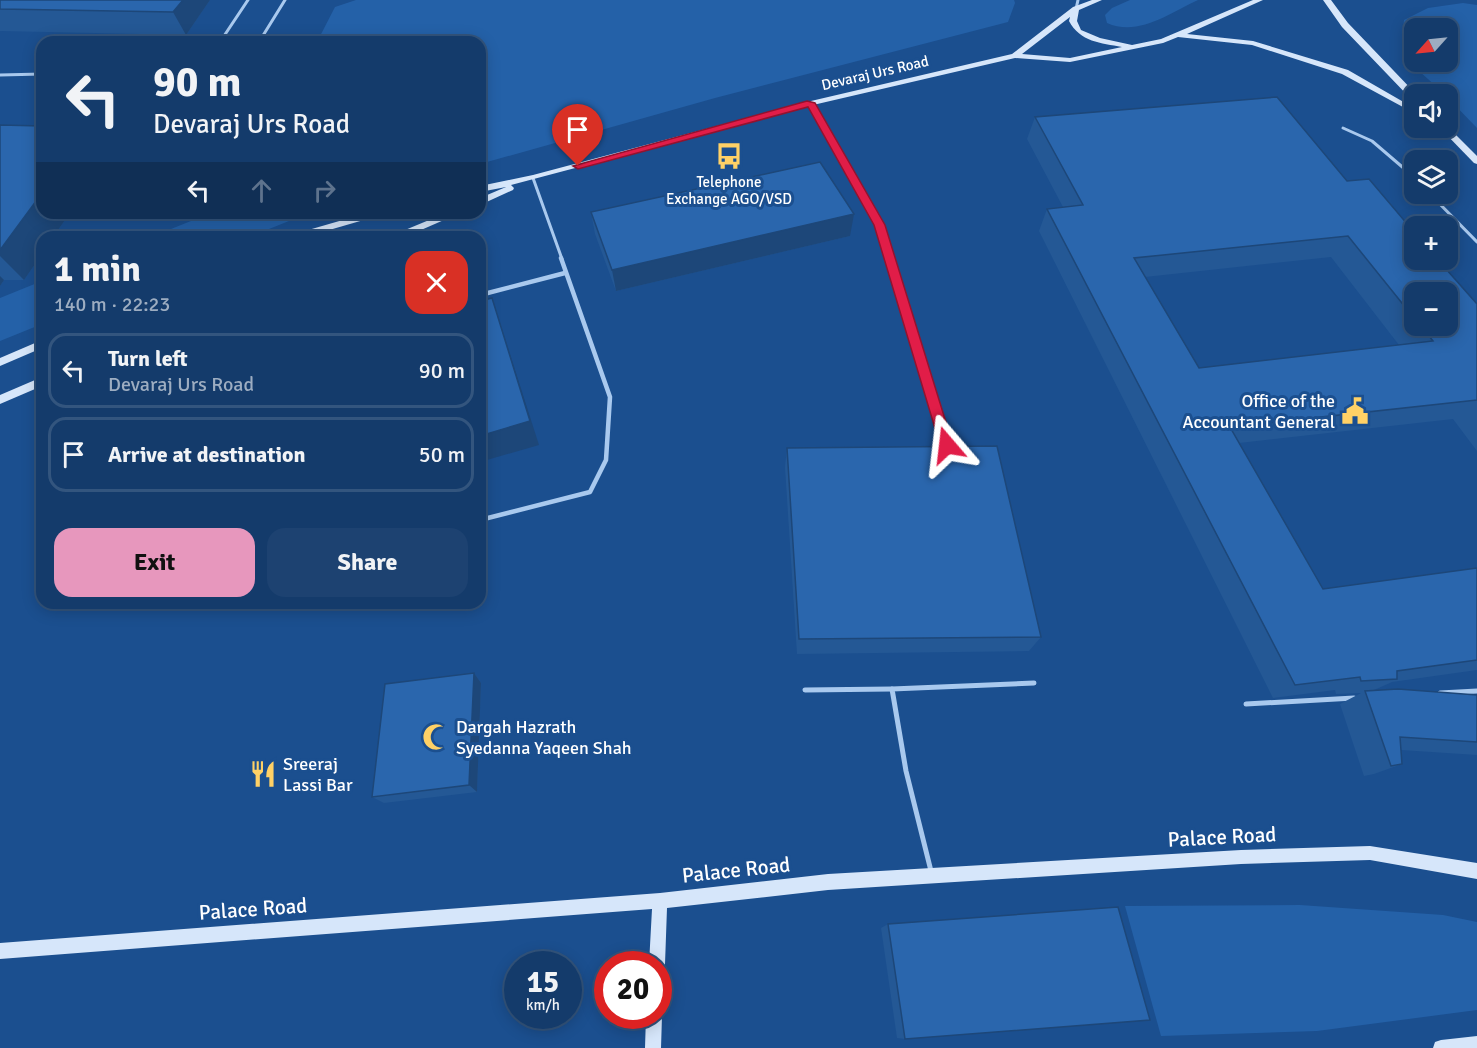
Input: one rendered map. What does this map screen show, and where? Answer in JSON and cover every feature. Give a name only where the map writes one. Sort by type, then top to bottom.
[{"type":"street","name":"Devaraj Urs Road","points":[[1015,56],[1076,9],[1098,0]]},
{"type":"street","name":"Devaraj Urs Road","points":[[486,188],[533,178],[811,103],[1015,56],[1070,60],[1163,41],[1259,0]]},
{"type":"street","points":[[1327,0],[1344,25],[1404,88]]},
{"type":"street","points":[[1076,9],[1073,21],[1077,31],[1098,40],[1134,47]]},
{"type":"street","points":[[1178,35],[1265,46],[1345,72],[1404,105]]},
{"type":"street","points":[[1454,138],[1477,161]]},
{"type":"street","name":"Devaraj Urs Road","points":[[486,199],[533,178]]},
{"type":"street","points":[[315,231],[357,219]]},
{"type":"street","points":[[410,231],[440,219]]},
{"type":"street","points":[[0,362],[36,347]]},
{"type":"street","points":[[0,400],[36,384]]},
{"type":"street","name":"Palace Road","points":[[0,951],[660,901],[828,882],[1242,857],[1370,853],[1477,871]]},
{"type":"street","points":[[658,951],[660,901]]},
{"type":"street","points":[[653,1048],[654,1029]]},
{"type":"street","points":[[1442,1048],[1477,1044]]},
{"type":"lane","points":[[224,36],[248,0]]},
{"type":"lane","points":[[263,36],[285,0]]},
{"type":"lane","points":[[1076,9],[1078,0]]},
{"type":"lane","points":[[0,75],[36,74]]},
{"type":"lane","points":[[811,103],[879,225],[947,445]]},
{"type":"lane","points":[[1343,128],[1372,141],[1404,168]]},
{"type":"lane","points":[[486,518],[590,492],[606,460],[610,397],[533,178]]},
{"type":"lane","points":[[1441,204],[1477,242]]},
{"type":"lane","points":[[1470,234],[1477,233]]},
{"type":"lane","points":[[486,293],[565,273]]},
{"type":"lane","points":[[805,690],[1034,683]]},
{"type":"lane","points":[[892,689],[906,771],[932,877]]},
{"type":"lane","points":[[1431,694],[1477,691]]},
{"type":"lane","points":[[1246,705],[1361,698]]},
{"type":"shaded area","points":[[356,0],[1014,0],[1015,3],[1008,22],[715,98],[486,162],[486,36],[320,36],[335,7]]},
{"type":"shaded area","points":[[1130,0],[1198,0],[1154,22],[1130,27],[1119,27],[1107,23],[1105,15],[1112,8]]},
{"type":"shaded area","points":[[1463,3],[1477,5],[1477,128],[1458,108],[1458,84],[1434,84],[1421,72],[1458,72],[1458,18],[1408,18],[1428,8]]},
{"type":"shaded area","points":[[196,219],[294,219],[264,231],[166,231]]},
{"type":"shaded area","points":[[36,283],[36,326],[0,341],[0,298]]},
{"type":"shaded area","points":[[1300,905],[1443,915],[1477,922],[1477,1010],[1317,1031],[1161,1036],[1125,906]]},
{"type":"building","points":[[0,0],[183,0],[173,12],[0,9]]},
{"type":"building","points":[[1277,97],[1347,181],[1369,179],[1404,220],[1404,270],[1447,270],[1458,282],[1404,282],[1404,306],[1348,236],[1134,258],[1199,368],[1433,341],[1429,336],[1458,336],[1458,283],[1477,304],[1477,400],[1230,427],[1323,589],[1477,568],[1477,660],[1397,671],[1397,679],[1361,681],[1360,677],[1295,685],[1047,209],[1083,205],[1035,117]]},
{"type":"building","points":[[0,125],[36,126],[36,201],[0,250]]},
{"type":"building","points":[[820,162],[854,214],[612,270],[591,212]]},
{"type":"building","points":[[492,298],[530,421],[486,434],[486,300]]},
{"type":"building","points":[[997,446],[1041,637],[799,639],[787,448]]},
{"type":"building","points":[[474,673],[469,785],[372,797],[385,684]]},
{"type":"building","points":[[1398,689],[1477,695],[1477,742],[1400,737],[1402,764],[1391,766],[1365,691]]},
{"type":"building","points":[[1118,907],[1150,1020],[905,1039],[888,924]]},
{"type":"place","name":"Telephone Exchange AGO/VSD","points":[[729,156]]},
{"type":"place","name":"Office of the Accountant General","points":[[1355,411]]},
{"type":"place","name":"Dargah Hazrath Syedanna Yaqeen Shah","points":[[436,737]]},
{"type":"place","name":"Sreeraj Lassi Bar","points":[[263,774]]},
{"type":"route","points":[[578,166],[811,103],[879,225],[947,445]]}]
